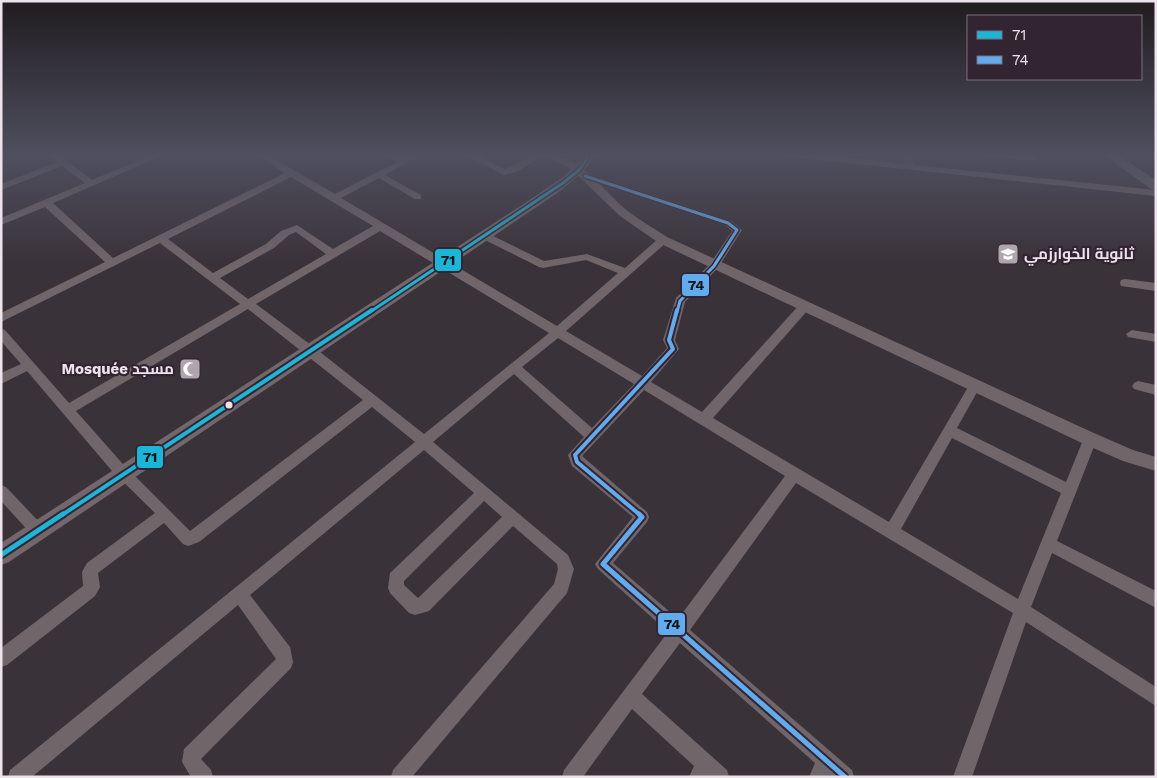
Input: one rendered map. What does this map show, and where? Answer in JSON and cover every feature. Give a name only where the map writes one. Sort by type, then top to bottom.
[{"type":"main road","points":[[1,544],[35,527],[545,190]]},
{"type":"main road","points":[[438,262],[484,236],[550,190]]},
{"type":"main road","points":[[1,556],[35,527]]},
{"type":"street","points":[[1,222],[76,190]]},
{"type":"street","points":[[1,318],[258,190]]},
{"type":"street","points":[[322,190],[556,333],[1022,610],[1156,697]]},
{"type":"street","points":[[335,198],[350,190]]},
{"type":"street","points":[[406,190],[418,197]]},
{"type":"street","points":[[602,190],[624,214],[664,240],[714,266],[975,385],[1090,440],[1156,464]]},
{"type":"street","points":[[641,190],[733,225],[738,230],[714,266],[680,301],[669,340],[673,349],[577,452],[575,458],[577,462],[642,517],[603,562],[604,566],[678,631],[822,769],[845,777]]},
{"type":"street","points":[[1130,190],[1156,193]]},
{"type":"street","points":[[47,203],[113,263]]},
{"type":"street","points":[[67,410],[381,226]]},
{"type":"street","points":[[213,277],[270,246],[285,233],[297,228],[333,254]]},
{"type":"street","points":[[484,236],[543,265],[587,257],[626,272]]},
{"type":"street","points":[[161,239],[307,348],[423,441],[563,560],[566,569],[561,588],[400,777]]},
{"type":"street","points":[[17,777],[556,333],[664,240]]},
{"type":"street","points":[[1125,283],[1156,287]]},
{"type":"street","points":[[703,420],[804,307]]},
{"type":"street","points":[[1,333],[120,471],[188,539],[194,537],[372,400]]},
{"type":"street","points":[[1132,334],[1156,338]]},
{"type":"street","points":[[1,379],[28,365]]},
{"type":"street","points":[[514,367],[592,436]]},
{"type":"street","points":[[891,532],[975,385]]},
{"type":"street","points":[[1138,386],[1156,390]]},
{"type":"street","points":[[949,430],[1070,491]]},
{"type":"street","points":[[962,777],[1022,610],[1090,440]]},
{"type":"street","points":[[571,777],[794,475]]},
{"type":"street","points":[[1,491],[35,527]]},
{"type":"street","points":[[484,492],[396,578],[396,588],[415,607],[423,606],[512,517]]},
{"type":"street","points":[[1,658],[89,591],[92,587],[90,572],[92,568],[165,514]]},
{"type":"street","points":[[1049,544],[1156,600]]},
{"type":"street","points":[[204,777],[191,762],[191,756],[285,662],[284,653],[239,593]]},
{"type":"street","points":[[630,695],[702,770],[720,777]]},
{"type":"transit line","name":"71","points":[[1,555],[553,190]]},
{"type":"transit line","name":"74","points":[[629,190],[728,223],[737,230],[714,266],[680,301],[669,340],[673,349],[575,455],[577,462],[642,517],[603,564],[845,777]]},
{"type":"place","name":"ثانوية الخوارزمي","points":[[1008,254]]},
{"type":"place","name":"Mosquée مسجد","points":[[190,369]]}]
